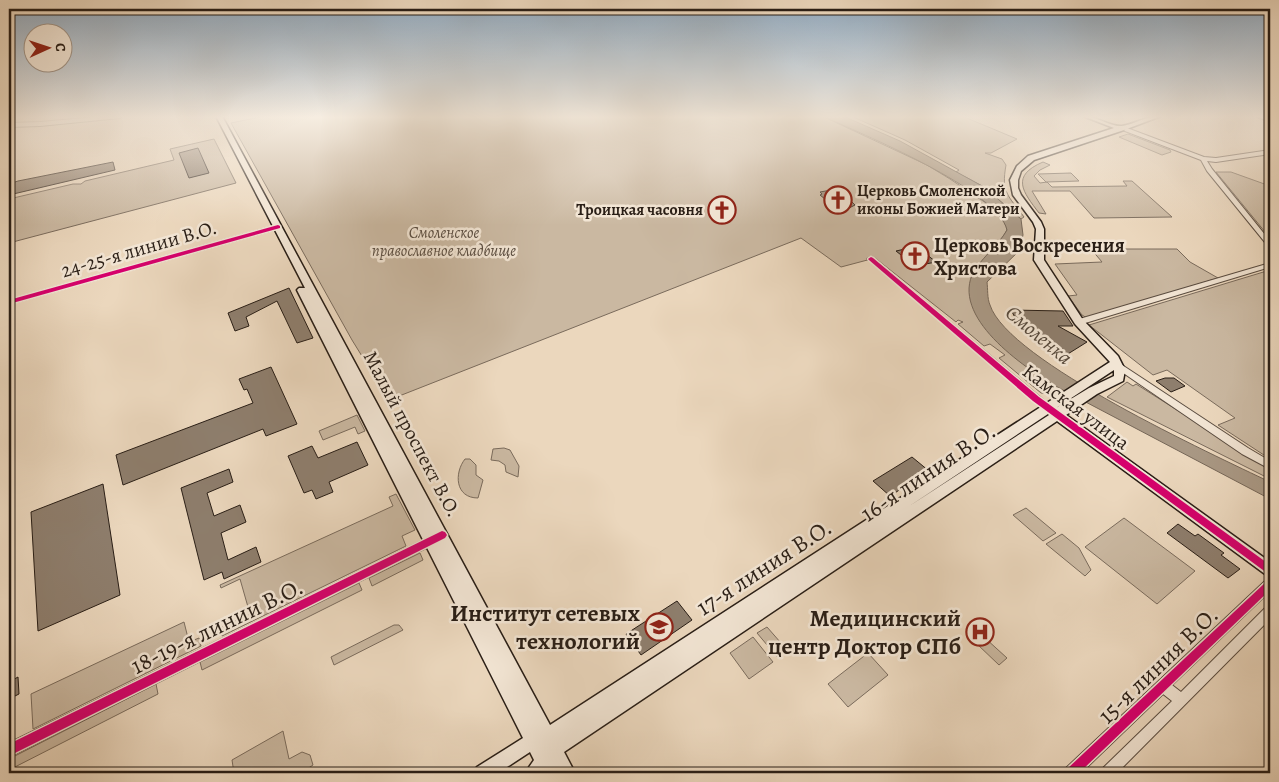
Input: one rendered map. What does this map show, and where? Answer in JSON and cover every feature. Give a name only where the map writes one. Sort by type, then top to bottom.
[{"type":"main road","name":"Малый проспект В.О.","points":[[232,152],[376,416],[544,756],[566,773]]},
{"type":"main road","name":"Малый проспект В.О.","points":[[238,152],[274,228]]},
{"type":"main road","points":[[1056,152],[1024,164],[1016,173],[1014,185],[1018,197],[1039,227],[1041,236],[1037,255],[1079,322],[1108,352],[1120,370],[1119,378],[1093,391],[1074,397]]},
{"type":"main road","points":[[1074,397],[1082,384],[1115,364]]},
{"type":"main road","name":"16-я линия В.О.","points":[[544,756],[1074,397]]},
{"type":"main road","name":"Камская улица","points":[[1053,412],[1270,570]]},
{"type":"main road","points":[[483,773],[523,747],[544,756]]},
{"type":"street","points":[[1187,152],[1204,159],[1216,160],[1267,152]]},
{"type":"street","points":[[1204,159],[1209,170],[1270,245]]},
{"type":"street","name":"24-25-я линии В.О.","points":[[9,302],[274,228]]},
{"type":"street","name":"Камская улица","points":[[871,259],[1053,412]]},
{"type":"street","points":[[1079,322],[1270,265]]},
{"type":"street","points":[[1115,364],[1250,454],[1270,465]]},
{"type":"street","name":"18-19-я линии В.О.","points":[[9,750],[436,538]]},
{"type":"street","name":"15-я линия В.О.","points":[[1071,773],[1270,584]]},
{"type":"street","points":[[1108,773],[1270,611]]},
{"type":"street","points":[[1163,686],[1181,700]]},
{"type":"green space","points":[[171,152],[221,152],[236,183],[9,243],[9,199],[73,184],[81,184],[85,181],[174,160]]},
{"type":"green space","name":"Смоленское православное кладбище","points":[[247,152],[900,152],[927,165],[950,179],[989,205],[1005,221],[1007,230],[974,274],[971,283],[971,295],[974,309],[1042,378],[1059,388],[1049,394],[1041,393],[999,358],[1005,355],[990,344],[984,346],[958,324],[963,322],[958,320],[956,322],[875,258],[841,267],[801,238],[389,400],[352,340]]},
{"type":"green space","points":[[927,152],[992,152],[985,153],[1002,159],[1006,165],[1005,188],[1024,217],[1021,219],[984,187],[956,172],[959,170]]},
{"type":"green space","points":[[1156,152],[1170,152],[1162,155]]},
{"type":"green space","points":[[1043,162],[1050,165],[1040,170],[1034,176],[1040,183],[1047,182],[1052,187],[1127,186],[1123,181],[1132,181],[1172,217],[1094,218],[1070,191],[1032,191],[1046,214],[1039,213],[1028,198],[1023,185],[1023,179],[1026,173],[1033,167]]},
{"type":"green space","points":[[1216,172],[1231,172],[1270,186],[1270,238]]},
{"type":"green space","points":[[1071,173],[1079,181],[1046,182],[1038,174]]},
{"type":"green space","points":[[1091,249],[1177,249],[1190,262],[1218,278],[1087,318],[1082,315],[1068,296],[1077,295],[1055,264],[1102,262]]},
{"type":"green space","points":[[1270,270],[1270,459],[1218,425],[1235,418],[1167,370],[1153,375],[1089,325]]},
{"type":"green space","points":[[1127,382],[1133,386],[1136,384],[1270,469],[1270,479],[1107,397]]},
{"type":"green space","points":[[357,415],[365,431],[358,434],[355,427],[323,440],[319,431]]},
{"type":"green space","points":[[504,448],[510,450],[519,466],[518,477],[506,472],[505,465],[499,461],[491,460],[493,449]]},
{"type":"green space","points":[[465,459],[470,459],[476,465],[476,475],[483,480],[478,498],[465,494],[459,484],[459,471]]},
{"type":"green space","points":[[396,494],[415,530],[402,536],[406,546],[222,636],[220,628],[250,614],[240,579],[221,588],[220,585],[393,506],[389,497]]},
{"type":"green space","points":[[1026,508],[1056,533],[1043,541],[1013,515]]},
{"type":"green space","points":[[1124,518],[1195,571],[1157,604],[1085,547]]},
{"type":"green space","points":[[1062,534],[1079,548],[1091,570],[1085,576],[1046,544]]},
{"type":"green space","points":[[420,553],[423,560],[372,586],[369,578]]},
{"type":"green space","points":[[359,583],[362,590],[202,670],[200,662]]},
{"type":"green space","points":[[184,622],[189,642],[199,638],[201,646],[33,729],[31,694]]},
{"type":"green space","points":[[394,625],[399,625],[403,630],[334,665],[331,657]]},
{"type":"green space","points":[[767,627],[788,651],[778,658],[757,633]]},
{"type":"green space","points":[[753,637],[773,662],[749,679],[730,653]]},
{"type":"green space","points":[[985,638],[1007,658],[999,665],[977,644]]},
{"type":"green space","points":[[868,653],[888,675],[848,707],[828,684]]},
{"type":"green space","points":[[156,684],[158,694],[9,770],[9,759]]},
{"type":"green space","points":[[283,731],[289,759],[302,752],[310,755],[313,765],[301,773],[234,773],[232,760]]},
{"type":"shaded area","points":[[902,152],[921,152],[984,187],[1021,219],[1023,235],[1019,251],[987,282],[990,305],[1005,328],[1033,352],[1116,404],[1205,451],[1270,482],[1270,499],[1047,381],[997,342],[983,327],[973,310],[969,292],[972,275],[975,270],[1007,230],[998,214],[980,198],[925,164]]},
{"type":"building","points":[[200,152],[209,173],[189,178],[179,153]]},
{"type":"building","points":[[113,162],[115,170],[9,195],[9,184],[18,181]]},
{"type":"building","name":"Церковь Смоленской иконы Божией Матери","points":[[831,190],[847,197],[855,205],[849,208],[836,208],[820,195],[822,194],[820,192]]},
{"type":"building","name":"Церковь Воскресения Христова","points":[[914,247],[936,262],[915,266],[896,251]]},
{"type":"building","points":[[289,288],[313,338],[297,343],[277,301],[246,317],[249,326],[235,331],[228,313]]},
{"type":"building","points":[[1011,310],[1063,311],[1073,326],[1058,326],[1087,342],[1063,357],[1037,342],[1025,325],[1019,325]]},
{"type":"building","points":[[271,367],[297,424],[266,436],[263,429],[123,485],[116,455],[253,403],[247,389],[244,390],[239,379]]},
{"type":"building","points":[[1174,378],[1185,386],[1171,392],[1156,381]]},
{"type":"building","points":[[357,442],[368,465],[329,482],[333,492],[316,499],[312,490],[304,493],[288,456],[312,446],[318,458]]},
{"type":"building","points":[[912,457],[929,471],[890,496],[873,481]]},
{"type":"building","points":[[229,469],[233,482],[207,493],[214,516],[240,505],[246,522],[221,533],[228,560],[256,547],[261,562],[224,579],[222,572],[204,580],[181,488]]},
{"type":"building","points":[[103,484],[120,595],[38,631],[31,512]]},
{"type":"building","points":[[1178,524],[1195,536],[1198,534],[1224,553],[1221,555],[1240,569],[1228,578],[1167,533]]},
{"type":"building","name":"Институт сетевых технологий","points":[[677,601],[692,620],[641,655],[626,634]]},
{"type":"building","points":[[18,677],[19,694],[9,699],[9,682]]},
{"type":"cycle path","points":[[9,302],[278,227]]},
{"type":"cycle path","points":[[871,259],[1036,399],[1270,570]]},
{"type":"cycle path","points":[[9,750],[442,535]]},
{"type":"cycle path","points":[[1071,773],[1270,584]]},
{"type":"place","name":"Церковь Смоленской иконы Божией Матери","points":[[838,200]]},
{"type":"place","name":"Троицкая часовня","points":[[722,210]]},
{"type":"place","name":"Церковь Воскресения Христова","points":[[915,256]]},
{"type":"place","name":"Институт сетевых технологий","points":[[659,627]]},
{"type":"place","name":"Медицинский центр Доктор СПб","points":[[980,632]]},
{"type":"water label","name":"Смоленка","points":[[1039,335]]}]
